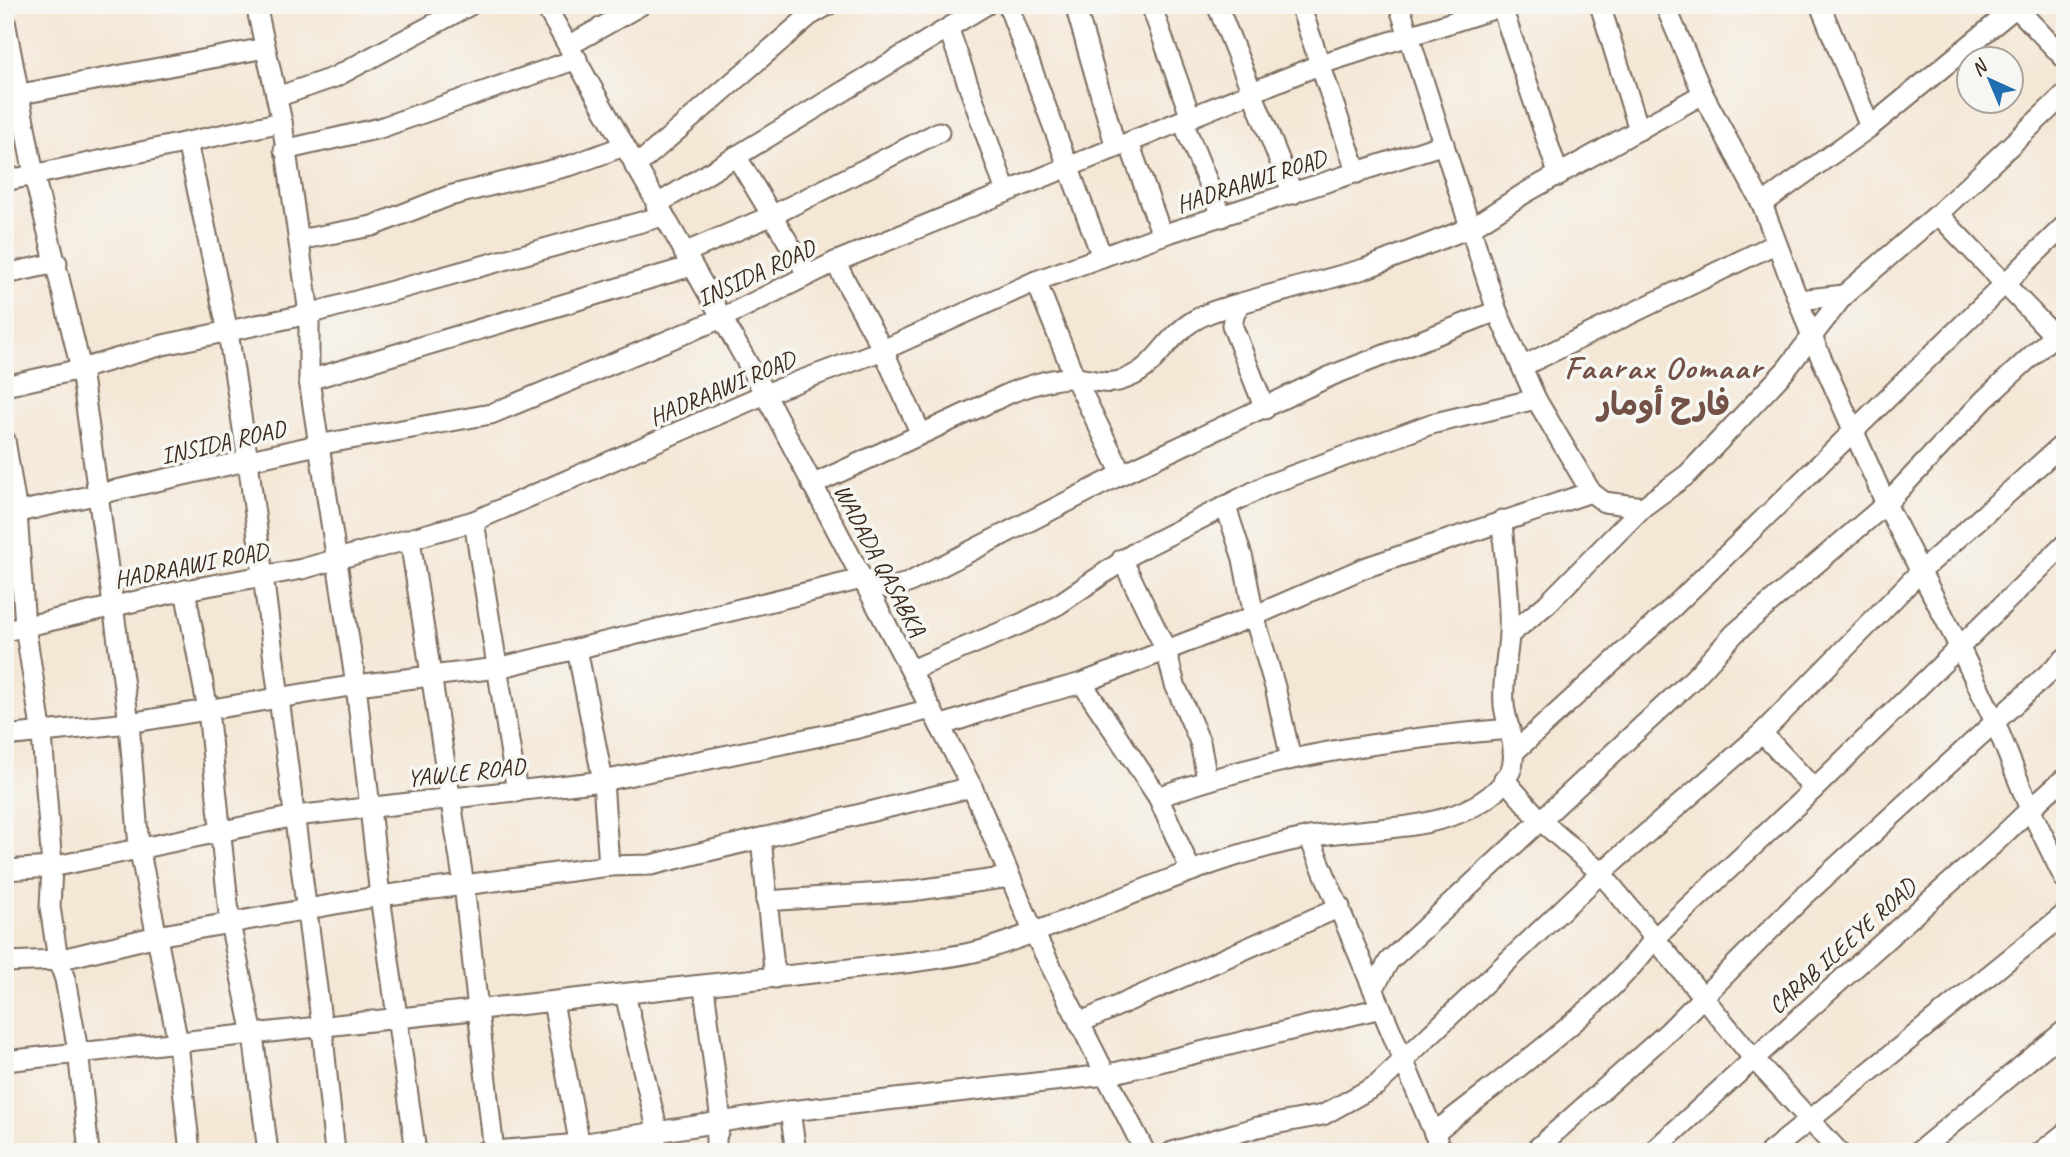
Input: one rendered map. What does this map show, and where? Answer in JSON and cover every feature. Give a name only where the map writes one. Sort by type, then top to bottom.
[{"type":"street","points":[[277,97],[335,77],[470,5]]},
{"type":"street","name":"WADADA QASABKA","points":[[545,5],[659,211],[765,394],[972,786],[1034,933],[1145,1152]]},
{"type":"street","points":[[284,150],[380,128],[573,52],[641,5]]},
{"type":"street","points":[[635,167],[809,16],[828,5]]},
{"type":"street","points":[[5,386],[81,369],[163,345],[309,314],[659,211],[736,156],[949,30],[986,5]]},
{"type":"street","points":[[1007,5],[1102,257]]},
{"type":"street","points":[[1074,5],[1123,145],[1162,235]]},
{"type":"street","points":[[1151,5],[1187,120],[1222,217]]},
{"type":"street","points":[[1217,5],[1250,93],[1293,194]]},
{"type":"street","points":[[1300,5],[1357,173]]},
{"type":"street","points":[[1399,5],[1472,227],[1496,311],[1536,399],[1591,492],[1604,502],[1643,508]]},
{"type":"street","points":[[1600,5],[1639,130]]},
{"type":"street","points":[[1665,5],[1703,94],[1762,204],[1812,337],[1886,504],[1959,646],[1995,722],[2029,807],[2065,880]]},
{"type":"street","points":[[1820,5],[1870,127]]},
{"type":"street","points":[[1503,6],[1559,176]]},
{"type":"street","name":"INSIDA ROAD","points":[[11,514],[317,445],[491,414],[722,318],[835,262],[1321,64],[1503,6]]},
{"type":"street","points":[[1762,204],[1870,127],[2015,6],[2065,59]]},
{"type":"street","points":[[263,8],[265,48],[282,122],[309,314],[309,380],[317,445],[339,559],[380,896],[416,1152]]},
{"type":"street","points":[[5,21],[12,95],[57,263],[81,369],[129,723],[139,847],[178,1043],[190,1152]]},
{"type":"street","points":[[949,30],[1006,192]]},
{"type":"street","points":[[12,95],[265,48]]},
{"type":"street","points":[[812,485],[1012,392],[1043,382],[1075,379],[1099,384],[1135,375],[1152,362],[1179,331],[1205,313],[1364,269],[1472,227],[1525,193],[1703,94]]},
{"type":"street","points":[[1509,635],[1547,604],[1643,508],[1688,474],[1812,337],[1844,295],[1938,214],[2065,94]]},
{"type":"street","points":[[5,181],[282,122]]},
{"type":"street","points":[[309,380],[688,259],[939,132]]},
{"type":"street","points":[[187,142],[228,331],[248,461],[322,1027],[335,1152]]},
{"type":"street","name":"HADRAAWI ROAD","points":[[5,631],[113,605],[339,559],[474,521],[765,394],[883,350],[1036,281],[1162,235],[1444,144]]},
{"type":"street","points":[[299,240],[372,226],[449,196],[572,164],[624,146]]},
{"type":"street","points":[[736,156],[808,275]]},
{"type":"street","points":[[1375,986],[1389,961],[1694,678],[1735,633],[1886,504],[1967,417],[2061,336],[1938,214]]},
{"type":"street","points":[[1513,754],[1671,609],[2065,225]]},
{"type":"street","points":[[1523,366],[1775,244]]},
{"type":"street","points":[[835,262],[883,350],[921,434]]},
{"type":"street","points":[[5,274],[57,263]]},
{"type":"street","points":[[1036,281],[1075,379],[1122,474]]},
{"type":"street","points":[[1799,300],[1844,295]]},
{"type":"street","points":[[1241,303],[1232,319],[1235,335],[1265,410]]},
{"type":"street","points":[[5,736],[42,735],[129,723],[356,685],[498,668],[862,579],[889,588],[908,583],[1122,474],[1265,410],[1333,375],[1496,311]]},
{"type":"street","points":[[911,670],[1036,617],[1122,559],[1267,485],[1431,424],[1536,399]]},
{"type":"street","points":[[5,440],[11,514],[42,735],[52,867],[50,907],[58,960],[65,979],[78,1051],[89,1152]]},
{"type":"street","points":[[1172,1152],[1258,1127],[1323,1115],[1377,1086],[1601,873],[1762,733],[1920,572],[2065,442]]},
{"type":"street","name":"YAWLE ROAD","points":[[5,870],[52,867],[295,816],[603,781],[842,731],[935,718],[1007,703],[1082,683],[1254,616],[1364,568],[1591,492]]},
{"type":"street","points":[[1226,507],[1243,559],[1254,616],[1292,759]]},
{"type":"street","points":[[5,1061],[625,993],[704,987],[913,962],[983,950],[1034,933],[1191,871],[1309,837],[1401,827],[1444,818],[1468,809],[1510,771],[1513,754],[1504,704],[1509,635],[1502,520]]},
{"type":"street","points":[[474,521],[517,792]]},
{"type":"street","points":[[410,541],[464,885],[480,1010],[490,1151],[655,1142],[720,1122],[790,1111],[1107,1075],[1381,1009]]},
{"type":"street","points":[[1434,1133],[1581,1013],[1640,959],[1654,939],[1814,789],[2065,544]]},
{"type":"street","points":[[1122,559],[1166,650],[1175,685],[1200,743],[1207,779]]},
{"type":"street","points":[[185,590],[208,710],[230,923],[253,1035],[268,1152]]},
{"type":"street","points":[[577,649],[603,781],[609,866]]},
{"type":"street","points":[[1533,1152],[1703,998],[1802,898],[2065,658]]},
{"type":"street","points":[[1082,683],[1157,797],[1191,871]]},
{"type":"street","points":[[1157,797],[1207,779],[1292,759],[1421,737],[1510,729]]},
{"type":"street","points":[[1762,733],[1814,789]]},
{"type":"street","name":"CARAB ILEEYE ROAD","points":[[1652,1152],[2006,833],[2029,807],[2065,778]]},
{"type":"street","points":[[1504,779],[1540,820],[1601,873],[1754,1059],[1839,1152]]},
{"type":"street","points":[[5,962],[58,960],[157,936],[380,896],[609,866],[651,864],[972,786]]},
{"type":"street","points":[[1309,837],[1375,986],[1381,1009],[1442,1152]]},
{"type":"street","points":[[761,838],[775,978]]},
{"type":"street","points":[[766,901],[911,891],[1010,877]]},
{"type":"street","points":[[1079,1023],[1340,907]]},
{"type":"street","points":[[1770,1152],[1812,1121],[2065,914]]},
{"type":"street","points":[[704,987],[720,1122],[716,1152]]},
{"type":"street","points":[[625,993],[655,1120],[655,1142]]},
{"type":"street","points":[[553,1002],[580,1148]]},
{"type":"street","points":[[1918,1152],[2065,1030]]},
{"type":"street","points":[[790,1111],[796,1152]]},
{"type":"street","points":[[2041,1152],[2065,1133]]},
{"type":"district","name":"Faarax Oomaar فارح أومار","points":[[1664,386]]}]
